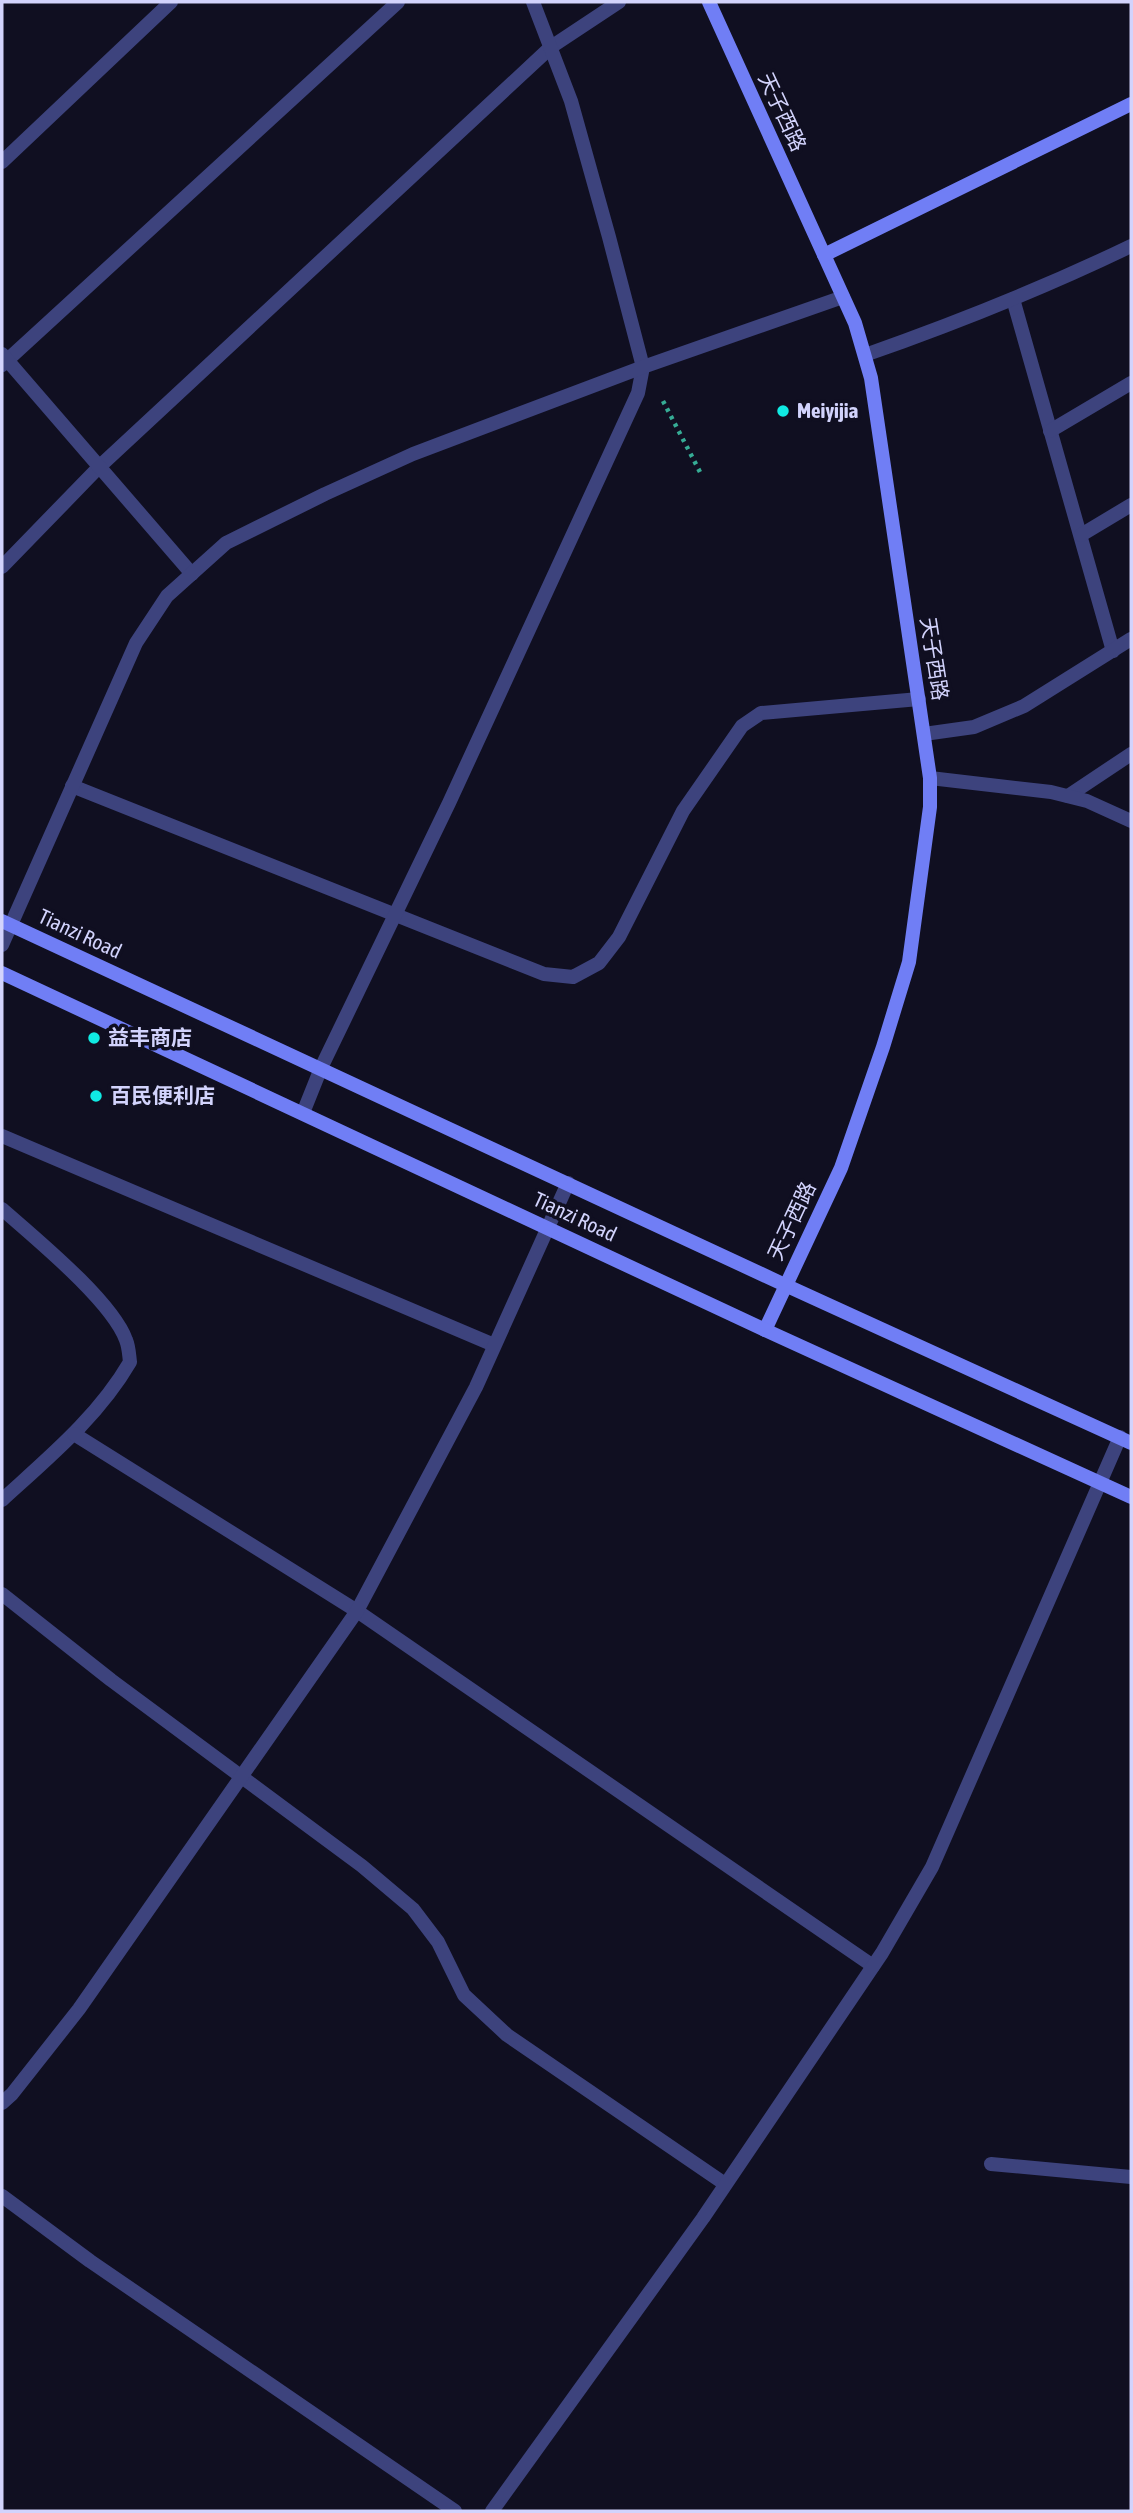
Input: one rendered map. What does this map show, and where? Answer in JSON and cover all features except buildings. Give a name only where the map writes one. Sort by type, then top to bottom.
[{"type":"street","points":[[2,162],[171,2]]},
{"type":"street","points":[[192,574],[3,360],[398,2]]},
{"type":"street","points":[[303,1114],[321,1068],[449,803],[638,393],[643,367],[571,101],[533,2]]},
{"type":"street","points":[[2,567],[99,467],[551,47],[619,2]]},
{"type":"street","name":"天子西路","points":[[709,2],[855,323],[865,355],[877,416],[930,778],[930,807],[909,962],[841,1168],[765,1330]]},
{"type":"street","points":[[824,255],[1131,104]]},
{"type":"street","points":[[865,355],[970,318],[1131,246]]},
{"type":"street","points":[[2,945],[6,923],[72,786],[136,643],[167,596],[226,543],[413,454],[643,367],[843,297]]},
{"type":"street","points":[[1013,299],[1113,651]]},
{"type":"street","points":[[1050,431],[1131,383]]},
{"type":"street","points":[[1080,535],[1131,505]]},
{"type":"street","points":[[924,734],[974,727],[1024,706],[1131,639]]},
{"type":"street","points":[[72,786],[544,974],[573,977],[599,963],[619,937],[683,811],[742,726],[761,713],[919,699]]},
{"type":"street","points":[[1068,796],[1131,754]]},
{"type":"street","points":[[930,778],[1051,792],[1087,801],[1131,821]]},
{"type":"street","name":"Tianzi Road","points":[[6,923],[1125,1440]]},
{"type":"street","name":"Tianzi Road","points":[[2,973],[765,1330],[1131,1497]]},
{"type":"street","points":[[2,1136],[494,1345]]},
{"type":"street","points":[[2,2103],[79,2009],[358,1611],[476,1387],[568,1182]]},
{"type":"street","points":[[2,1209],[55,1256],[114,1318],[127,1341],[130,1362],[116,1386],[74,1434],[2,1500]]},
{"type":"street","points":[[74,1434],[358,1611],[873,1966]]},
{"type":"street","points":[[492,2511],[725,2184],[873,1966],[932,1867],[1101,1483],[1125,1440]]},
{"type":"street","points":[[2,1594],[111,1681],[362,1866],[413,1909],[438,1942],[464,1995],[507,2035],[725,2184]]},
{"type":"street","points":[[991,2164],[1131,2177]]},
{"type":"street","points":[[2,2196],[90,2261],[455,2511]]},
{"type":"path","points":[[643,367],[701,472]]},
{"type":"place","name":"Meiyijia","points":[[783,411]]},
{"type":"place","name":"益丰商店","points":[[94,1038]]},
{"type":"place","name":"百民便利店","points":[[96,1096]]}]
